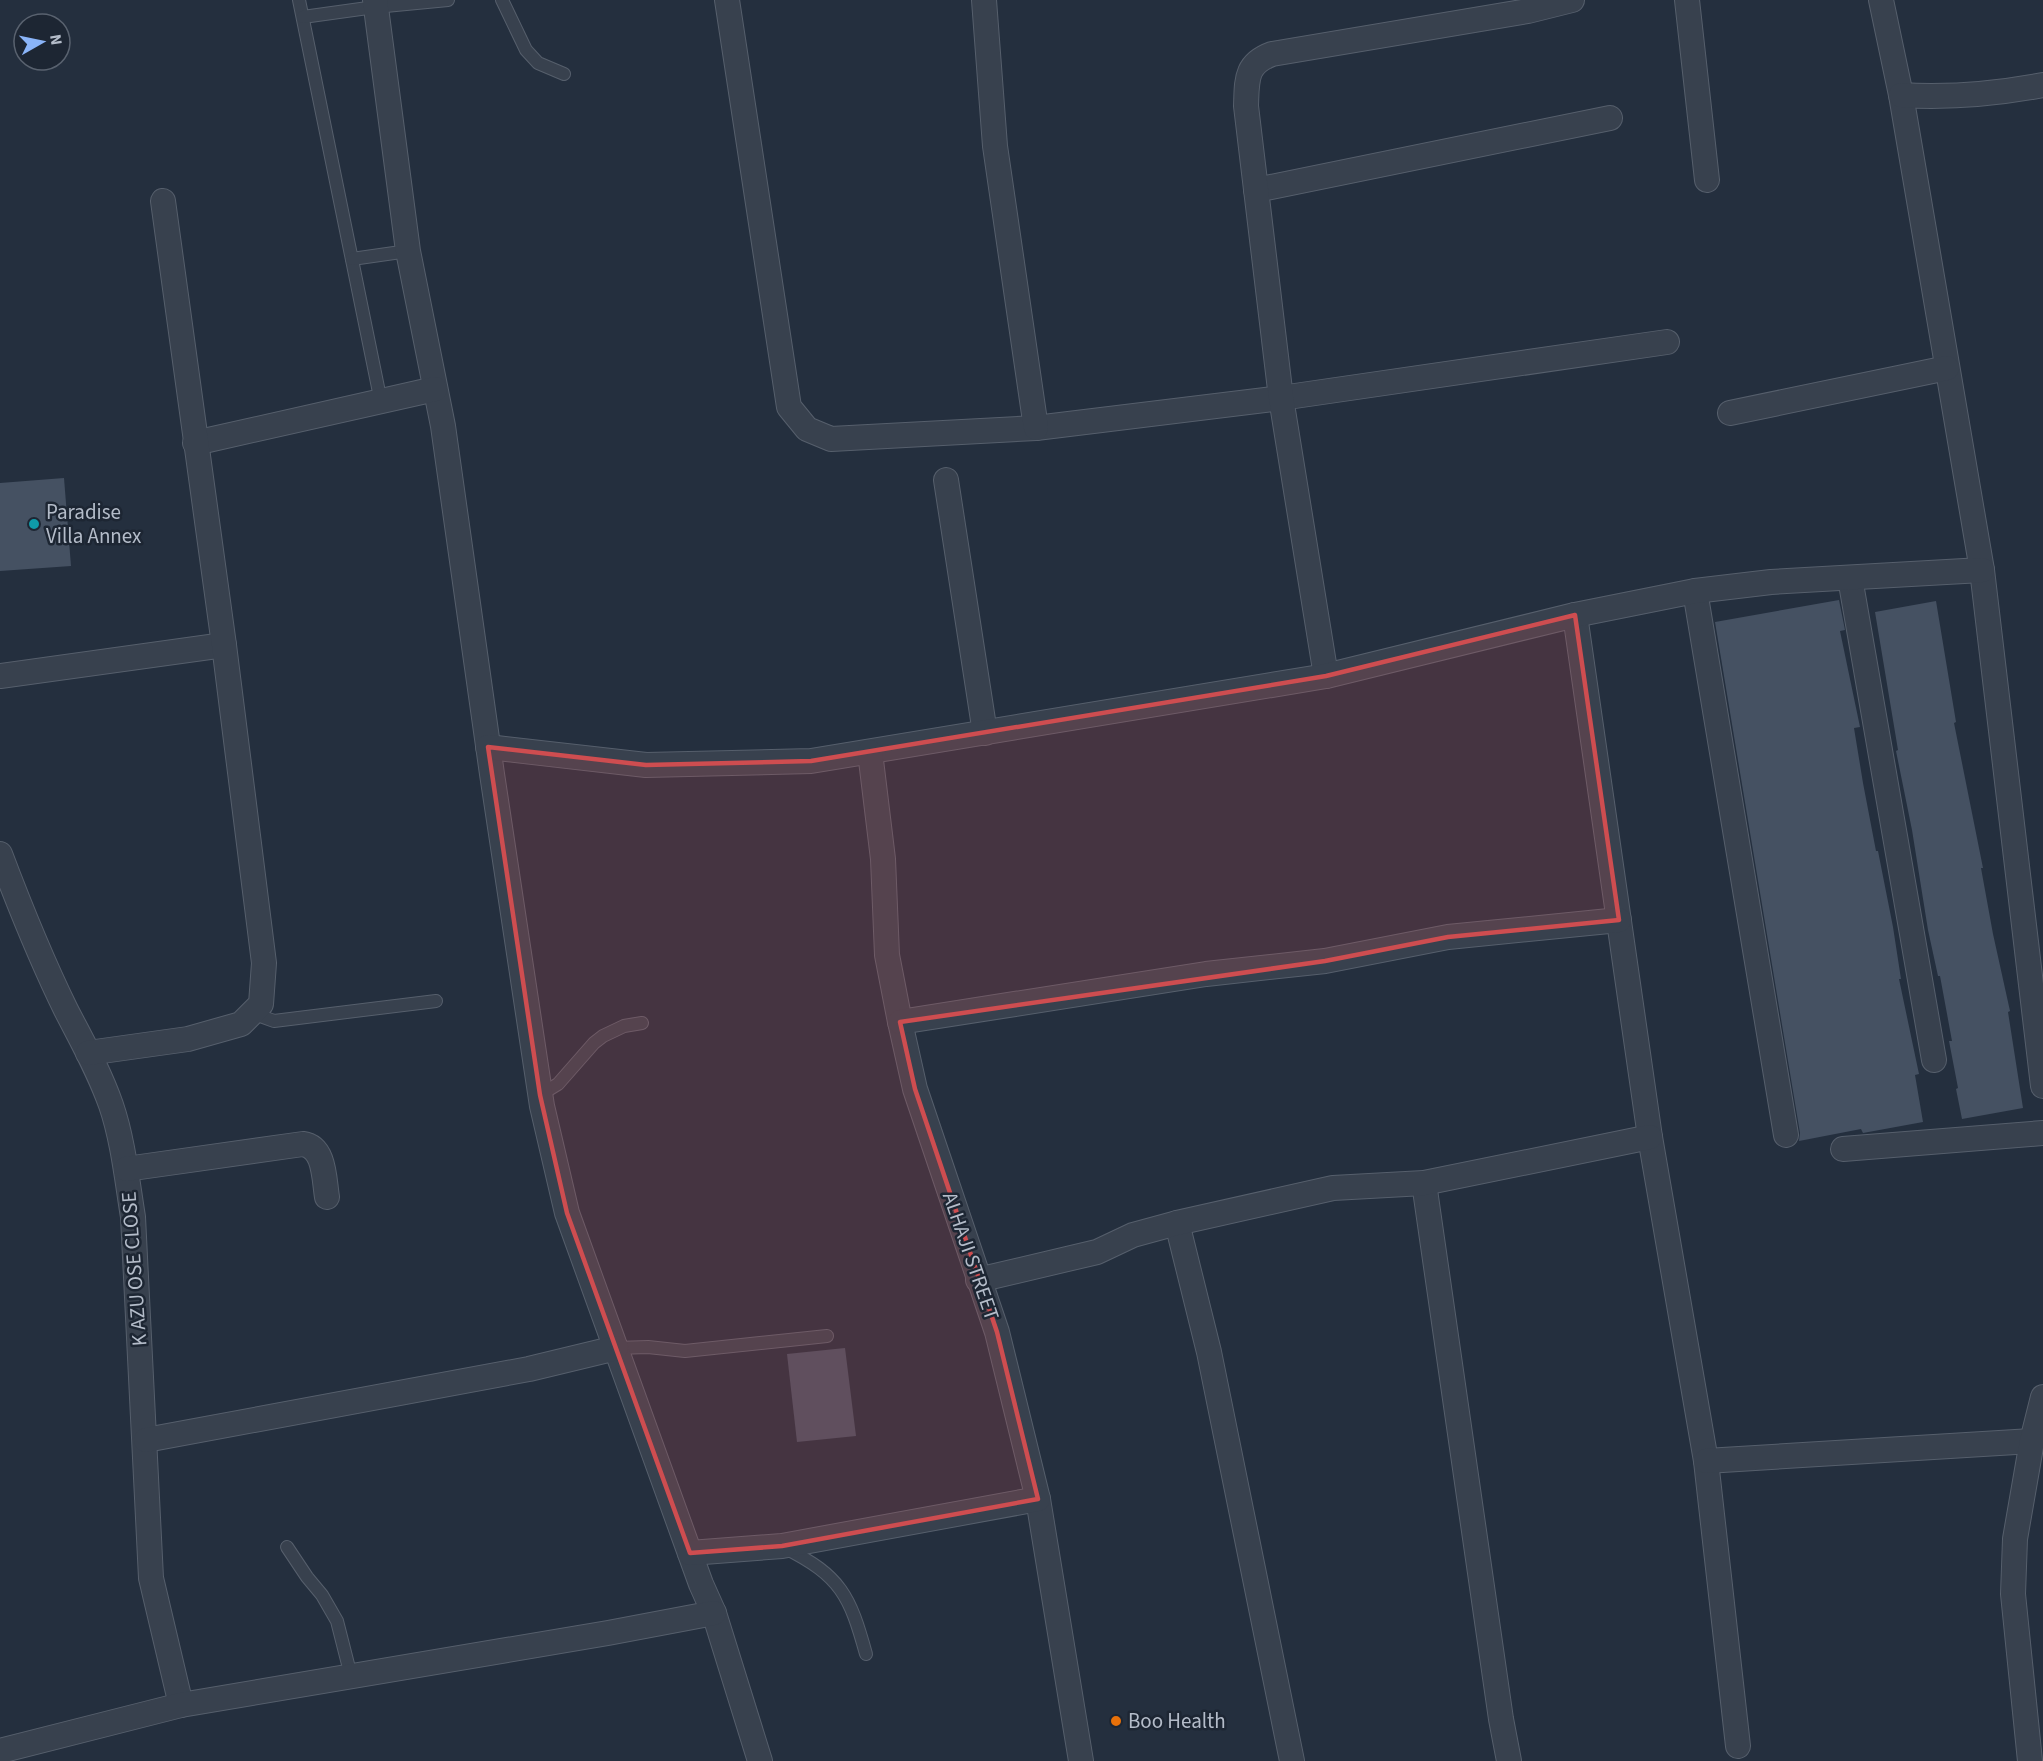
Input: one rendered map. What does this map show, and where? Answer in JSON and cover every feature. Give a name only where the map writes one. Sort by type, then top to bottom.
[{"type":"street","points":[[727,0],[789,407],[807,429],[831,439],[1036,428],[1281,398],[1666,342]]},
{"type":"street","points":[[984,0],[995,146],[1036,428]]},
{"type":"street","points":[[1326,676],[1281,398],[1246,106],[1250,68],[1260,58],[1272,54],[1528,11],[1572,0]]},
{"type":"street","points":[[1687,0],[1707,180]]},
{"type":"street","points":[[1881,0],[1901,95],[1982,570],[2038,1007],[2043,1086]]},
{"type":"street","points":[[375,4],[408,251],[443,426],[540,1095],[567,1213],[690,1553],[714,1613],[760,1761]]},
{"type":"street","points":[[1901,95],[1938,98],[2006,92],[2043,85]]},
{"type":"street","points":[[1256,190],[1610,118]]},
{"type":"street","points":[[88,1053],[188,1039],[241,1024],[261,1004],[264,963],[224,645],[163,201]]},
{"type":"street","points":[[1730,413],[1947,368]]},
{"type":"street","points":[[195,442],[435,389]]},
{"type":"street","points":[[946,480],[985,734]]},
{"type":"street","points":[[488,747],[646,765],[811,761],[1326,676],[1575,615],[1695,591],[1771,582],[1982,570]]},
{"type":"street","points":[[1850,578],[1934,1060]]},
{"type":"street","points":[[1695,591],[1786,1135]]},
{"type":"street","points":[[1575,615],[1650,1137],[1706,1461],[1738,1746]]},
{"type":"street","points":[[0,676],[224,645]]},
{"type":"street","name":"ALHAJI STREET","points":[[870,752],[883,859],[887,956],[900,1022],[915,1089],[978,1280],[998,1332],[1038,1499],[1081,1761]]},
{"type":"street","name":"K AZU OSE CLOSE","points":[[0,854],[25,923],[111,1106],[126,1169],[133,1217],[146,1440],[151,1578],[181,1705]]},
{"type":"street","points":[[900,1022],[1206,974],[1325,961],[1448,937],[1619,920]]},
{"type":"street","points":[[1843,1149],[2043,1133]]},
{"type":"street","points":[[978,1280],[1096,1252],[1133,1235],[1177,1222],[1333,1188],[1424,1184],[1650,1137]]},
{"type":"street","points":[[126,1169],[303,1144],[311,1145],[319,1153],[327,1197]]},
{"type":"street","points":[[1424,1184],[1509,1761]]},
{"type":"street","points":[[1177,1222],[1209,1352],[1292,1761]]},
{"type":"street","points":[[146,1440],[529,1369],[616,1348]]},
{"type":"street","points":[[2030,1761],[2013,1594],[2015,1539],[2032,1441],[2043,1397]]},
{"type":"street","points":[[1706,1461],[2032,1441]]},
{"type":"street","points":[[690,1553],[782,1546],[1038,1499]]},
{"type":"street","points":[[0,1751],[181,1705],[714,1613]]},
{"type":"lane","points":[[299,0],[381,402]]},
{"type":"lane","points":[[303,17],[375,4],[448,0]]},
{"type":"lane","points":[[502,0],[526,50],[538,63],[564,74]]},
{"type":"lane","points":[[352,259],[408,251]]},
{"type":"lane","points":[[252,1013],[274,1021],[436,1001]]},
{"type":"lane","points":[[540,1095],[558,1084],[603,1036],[624,1026],[642,1023]]},
{"type":"lane","points":[[616,1348],[648,1347],[685,1351],[826,1336]]},
{"type":"lane","points":[[782,1546],[810,1560],[838,1584],[855,1615],[866,1654]]},
{"type":"lane","points":[[287,1547],[322,1595],[337,1621],[351,1676]]},
{"type":"highlighted area","points":[[1575,615],[1619,920],[1448,937],[1325,961],[900,1022],[915,1089],[997,1332],[1038,1499],[782,1546],[690,1553],[567,1213],[540,1095],[488,747],[646,765],[811,761],[1326,676]]},
{"type":"building","name":"Paradise Villa Annex","points":[[64,478],[71,566],[0,571],[0,483]]},
{"type":"building","points":[[1839,600],[1845,630],[1840,631],[1860,727],[1854,728],[1876,851],[1878,851],[1893,927],[1901,979],[1899,979],[1919,1074],[1915,1075],[1923,1122],[1863,1133],[1861,1129],[1799,1141],[1800,1133],[1715,622]]},
{"type":"building","points":[[1936,601],[1956,722],[1954,723],[1983,868],[1981,868],[1993,934],[2010,1011],[2008,1012],[2023,1108],[1962,1119],[1949,1041],[1952,1041],[1940,976],[1938,976],[1928,930],[1912,830],[1896,751],[1898,750],[1875,612]]},
{"type":"building","points":[[845,1348],[856,1436],[797,1442],[787,1354]]},
{"type":"place","name":"Paradise Villa Annex","points":[[34,524]]},
{"type":"place","name":"Boo Health","points":[[1116,1721]]}]
